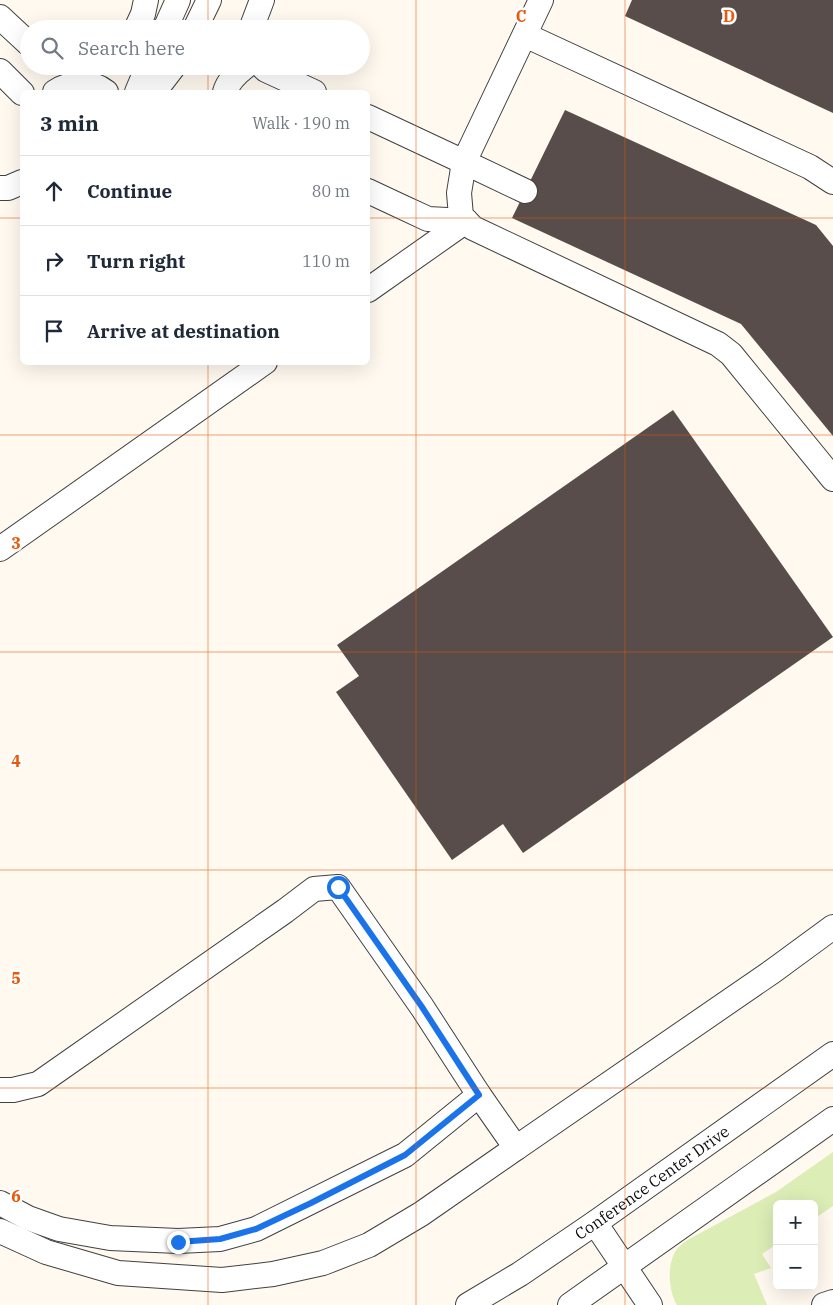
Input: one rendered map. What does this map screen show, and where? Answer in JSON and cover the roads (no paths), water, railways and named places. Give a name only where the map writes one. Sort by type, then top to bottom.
[{"type":"street","points":[[140,20],[146,0]]},
{"type":"street","points":[[169,20],[178,0]]},
{"type":"street","points":[[199,20],[208,0]]},
{"type":"street","points":[[254,20],[262,0]]},
{"type":"street","points":[[542,0],[464,162],[459,193],[461,216],[473,228],[718,344],[731,354],[833,479]]},
{"type":"street","points":[[0,17],[20,36]]},
{"type":"street","points":[[525,35],[810,167],[833,182]]},
{"type":"street","points":[[0,72],[20,91]]},
{"type":"street","points":[[138,90],[144,75]]},
{"type":"street","points":[[156,90],[167,75]]},
{"type":"street","points":[[226,90],[235,75]]},
{"type":"street","points":[[277,75],[310,90]]},
{"type":"street","points":[[58,90],[71,84],[80,83],[87,77]]},
{"type":"street","points":[[370,118],[525,191]]},
{"type":"street","points":[[0,188],[8,188],[20,183]]},
{"type":"street","points":[[370,192],[428,218],[466,221]]},
{"type":"street","points":[[370,289],[466,221]]},
{"type":"street","points":[[0,549],[261,365]]},
{"type":"street","points":[[0,1090],[12,1090],[38,1084],[314,889],[338,887],[422,1007],[516,1148]]},
{"type":"street","points":[[0,1231],[46,1252],[118,1273],[222,1280],[273,1274],[324,1263],[369,1244],[412,1219],[773,971],[833,927]]},
{"type":"street","name":"Conference Center Drive","points":[[468,1305],[520,1274],[595,1223],[833,1054]]},
{"type":"street","points":[[0,1203],[28,1218],[59,1229],[110,1238],[178,1242],[220,1239],[256,1229],[405,1155],[479,1095]]},
{"type":"street","points":[[570,1305],[833,1120]]},
{"type":"street","points":[[595,1223],[650,1305]]},
{"type":"street","points":[[176,1276],[178,1242]]},
{"type":"street","points":[[824,1305],[833,1302]]}]
